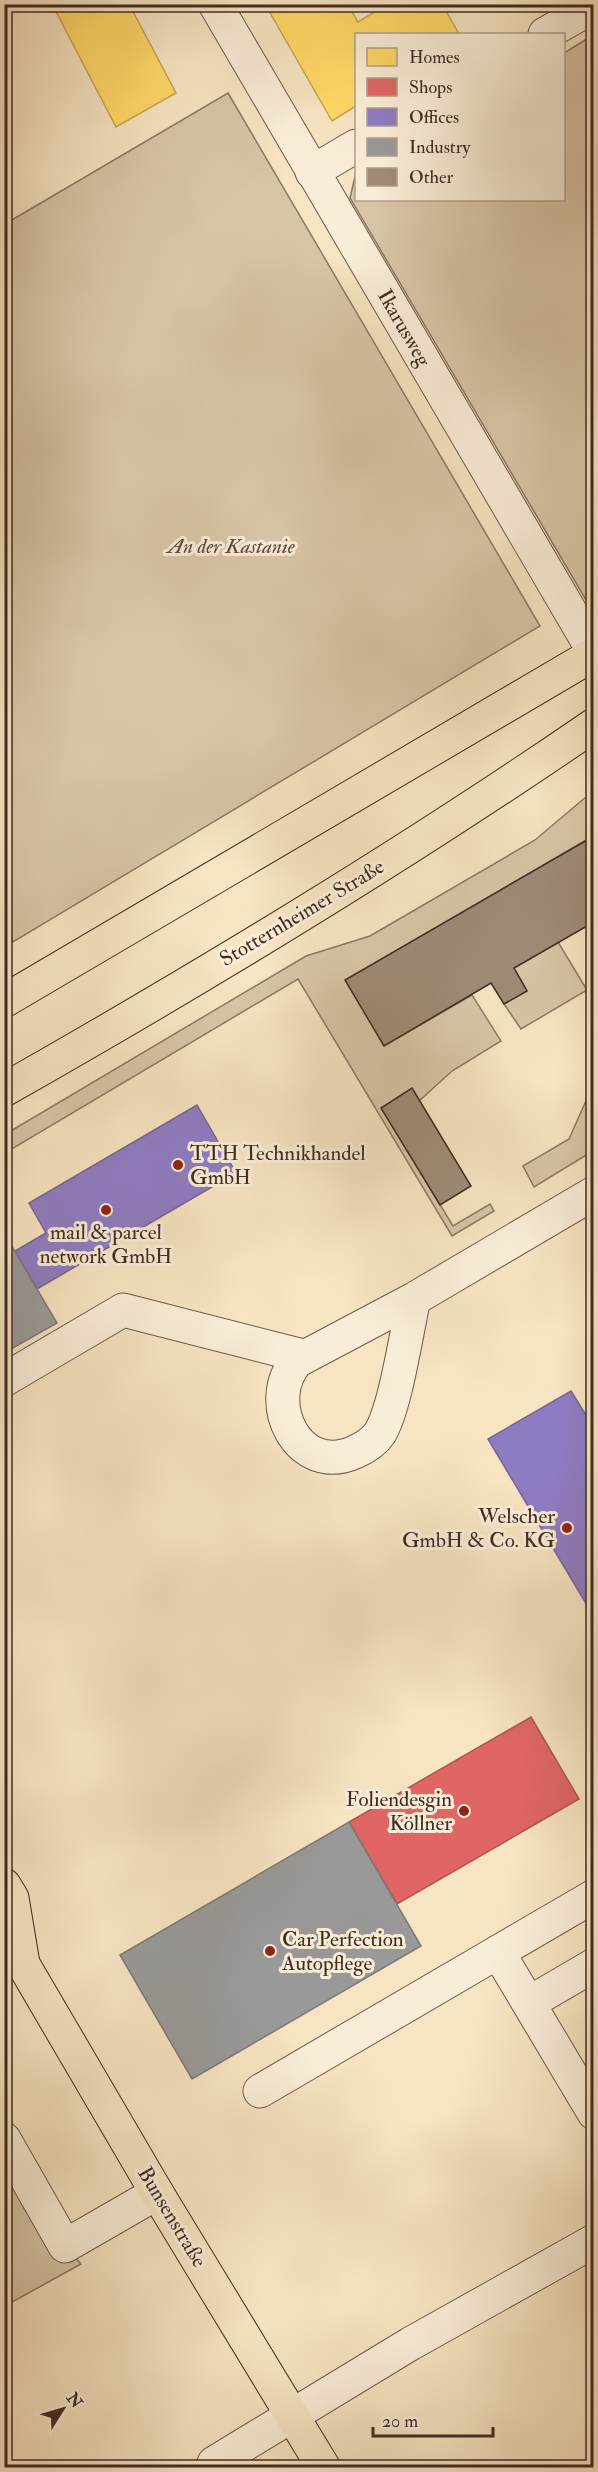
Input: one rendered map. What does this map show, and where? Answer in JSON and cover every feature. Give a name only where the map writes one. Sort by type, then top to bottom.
[{"type":"main road","points":[[4,1001],[594,653]]},
{"type":"main road","name":"Stotternheimer Straße","points":[[4,1090],[90,1041],[467,812],[594,725]]},
{"type":"main road","name":"Bunsenstraße","points":[[4,1885],[12,1898],[14,1953],[324,2468]]},
{"type":"street","name":"Ikarusweg","points":[[214,4],[594,653]]},
{"type":"street","points":[[547,33],[594,6]]},
{"type":"street","points":[[312,172],[355,147]]},
{"type":"street","points":[[414,1299],[388,1414],[379,1434],[366,1447],[348,1455],[326,1459],[299,1443],[288,1428],[282,1392],[287,1372],[303,1356],[414,1299],[594,1193]]},
{"type":"street","points":[[4,1380],[123,1310],[303,1356]]},
{"type":"street","points":[[261,2091],[594,1896]]},
{"type":"street","points":[[498,1952],[594,2113]]},
{"type":"street","points":[[529,2003],[594,1965]]},
{"type":"street","points":[[4,2139],[65,2246],[157,2193]]},
{"type":"street","points":[[214,2463],[410,2344],[594,2241]]},
{"type":"green space","points":[[593,35],[593,612],[350,198],[355,176],[355,201],[565,201],[565,52]]},
{"type":"green space","name":"An der Kastanie","points":[[228,93],[540,626],[13,942],[7,925],[4,926],[5,224]]},
{"type":"green space","points":[[593,791],[593,836],[346,980],[384,1046],[472,995],[501,1041],[452,1071],[419,1101],[412,1089],[381,1108],[453,1226],[490,1204],[494,1211],[452,1236],[298,979],[5,1153],[4,1135],[306,956],[370,936],[535,840]]},
{"type":"green space","points":[[558,942],[587,990],[521,1029],[504,1004],[527,991],[514,968]]},
{"type":"green space","points":[[593,1092],[593,1151],[534,1187],[523,1166],[569,1139],[589,1094]]},
{"type":"green space","points":[[4,2139],[65,2246],[81,2264],[5,2306]]},
{"type":"building: Homes","points":[[52,4],[129,4],[176,93],[116,127]]},
{"type":"building: Homes","points":[[265,4],[347,4],[358,22],[388,4],[442,4],[458,33],[355,33],[355,107],[332,121]]},
{"type":"building: Shops","name":"Foliendesgin Köllner","points":[[531,1717],[579,1799],[397,1904],[349,1822]]},
{"type":"building: Offices","points":[[197,1105],[236,1173],[37,1289],[15,1251],[46,1233],[29,1203]]},
{"type":"building: Offices","name":"Welscher GmbH & Co. KG","points":[[571,1391],[594,1428],[594,1617],[488,1439]]},
{"type":"building: Industry","points":[[4,1233],[57,1323],[4,1353]]},
{"type":"building: Industry","name":"Car Perfection Autopflege","points":[[349,1822],[421,1946],[192,2079],[120,1955]]},
{"type":"building: Other","points":[[594,836],[594,922],[514,968],[527,991],[504,1004],[491,983],[384,1046],[345,980]]},
{"type":"building: Other","points":[[412,1088],[471,1186],[440,1205],[381,1108]]},
{"type":"place","name":"TTH Technikhandel GmbH","points":[[178,1165]]},
{"type":"place","name":"mail & parcel network GmbH","points":[[106,1210]]},
{"type":"place","name":"Welscher GmbH & Co. KG","points":[[567,1528]]},
{"type":"place","name":"Foliendesgin Köllner","points":[[464,1811]]},
{"type":"place","name":"Car Perfection Autopflege","points":[[270,1951]]}]
